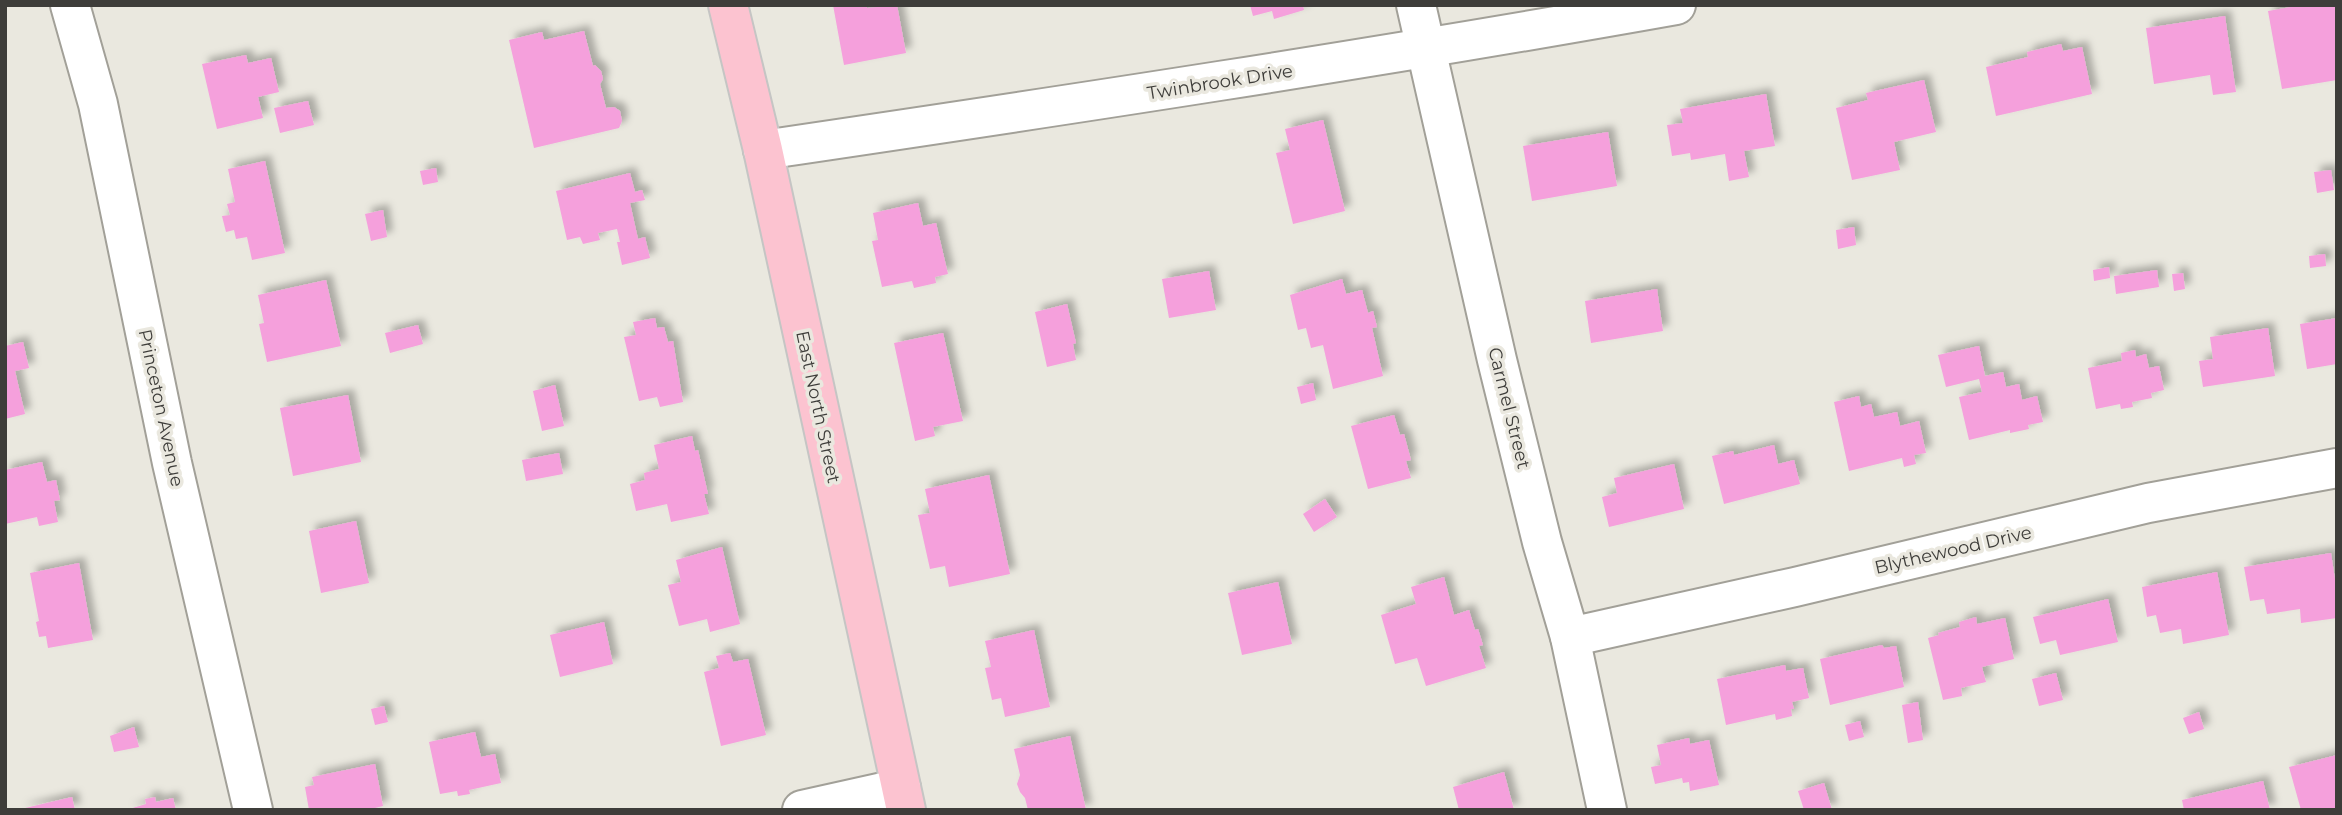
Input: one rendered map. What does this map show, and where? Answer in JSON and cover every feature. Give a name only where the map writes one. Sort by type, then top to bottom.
[{"type":"main road","name":"East North Street","points":[[728,5],[763,150],[904,799]]},
{"type":"street","name":"Princeton Avenue","points":[[70,5],[98,104],[172,463],[253,810]]},
{"type":"street","name":"Carmel Street","points":[[1416,5],[1542,542],[1570,637],[1607,810]]},
{"type":"street","name":"Twinbrook Drive","points":[[763,150],[1030,112],[1426,49],[1676,5]]},
{"type":"street","name":"Blythewood Drive","points":[[1570,637],[1809,584],[2148,503],[2337,468]]},
{"type":"street","points":[[802,810],[904,799]]},
{"type":"building","points":[[833,5],[867,5],[867,8],[897,5],[906,53],[844,65]]},
{"type":"building","points":[[1250,5],[1303,5],[1304,10],[1274,19],[1272,11],[1253,16]]},
{"type":"building","points":[[2302,5],[2337,5],[2337,80],[2282,89],[2268,11]]},
{"type":"building","points":[[2225,16],[2236,92],[2213,95],[2210,75],[2154,84],[2146,28]]},
{"type":"building","points":[[584,31],[593,66],[601,71],[603,79],[600,84],[606,108],[614,107],[620,111],[622,121],[619,128],[534,148],[509,40],[542,32],[544,40]]},
{"type":"building","points":[[2061,44],[2063,51],[2082,47],[2092,94],[1996,116],[1986,67],[2028,57],[2027,52]]},
{"type":"building","points":[[246,55],[248,63],[271,58],[279,92],[258,97],[263,118],[217,129],[202,64]]},
{"type":"building","points":[[1924,80],[1936,132],[1894,142],[1900,170],[1852,180],[1836,108],[1868,100],[1866,93]]},
{"type":"building","points":[[1766,94],[1775,146],[1744,151],[1749,177],[1729,181],[1725,154],[1691,160],[1690,153],[1672,156],[1667,125],[1683,123],[1680,109]]},
{"type":"building","points":[[308,101],[314,125],[280,133],[274,108]]},
{"type":"building","points":[[1323,120],[1345,211],[1293,224],[1276,153],[1290,150],[1285,129]]},
{"type":"building","points":[[1608,132],[1617,186],[1532,201],[1523,146]]},
{"type":"building","points":[[265,161],[285,253],[252,260],[247,237],[236,239],[234,230],[226,232],[222,216],[230,215],[227,204],[235,202],[228,169]]},
{"type":"building","points":[[436,168],[438,182],[423,185],[420,171]]},
{"type":"building","points":[[2331,170],[2334,190],[2317,193],[2314,172]]},
{"type":"building","points":[[630,173],[635,192],[642,190],[645,200],[630,203],[638,239],[645,237],[650,258],[622,265],[617,229],[598,233],[600,240],[583,244],[580,237],[567,240],[556,191]]},
{"type":"building","points":[[918,203],[923,226],[936,223],[948,274],[935,277],[936,283],[914,288],[912,281],[882,287],[872,241],[878,240],[873,213]]},
{"type":"building","points":[[383,210],[387,237],[371,241],[365,214]]},
{"type":"building","points":[[1854,227],[1856,245],[1838,249],[1836,230]]},
{"type":"building","points":[[2325,254],[2326,266],[2310,268],[2309,256]]},
{"type":"building","points":[[2109,267],[2110,278],[2094,281],[2093,270]]},
{"type":"building","points":[[2157,270],[2159,287],[2116,294],[2114,276]]},
{"type":"building","points":[[1209,271],[1216,310],[1169,318],[1162,279]]},
{"type":"building","points":[[2183,273],[2185,289],[2174,291],[2172,274]]},
{"type":"building","points":[[1342,279],[1346,294],[1362,290],[1368,313],[1373,311],[1377,327],[1372,328],[1383,376],[1333,389],[1323,345],[1311,348],[1306,328],[1298,330],[1290,295]]},
{"type":"building","points":[[326,280],[341,346],[267,362],[259,324],[264,323],[258,295]]},
{"type":"building","points":[[1657,289],[1663,331],[1591,343],[1585,301]]},
{"type":"building","points":[[1067,304],[1076,343],[1073,344],[1076,360],[1047,367],[1035,312]]},
{"type":"building","points":[[655,318],[657,328],[664,327],[668,342],[673,341],[683,402],[660,407],[657,397],[639,401],[624,337],[636,335],[633,322]]},
{"type":"building","points":[[2337,318],[2337,364],[2307,369],[2300,324]]},
{"type":"building","points":[[418,325],[423,344],[390,353],[385,333]]},
{"type":"building","points":[[2268,328],[2275,376],[2203,387],[2199,361],[2213,359],[2210,337]]},
{"type":"building","points":[[943,333],[963,421],[933,427],[935,436],[915,441],[894,343]]},
{"type":"building","points":[[23,342],[29,368],[15,371],[25,414],[5,419],[5,346]]},
{"type":"building","points":[[1979,346],[1985,376],[2003,372],[2006,387],[2019,384],[2022,400],[2037,396],[2043,422],[2028,425],[2029,429],[2010,433],[2010,430],[1969,440],[1959,397],[1982,392],[1979,379],[1946,387],[1938,355]]},
{"type":"building","points":[[2135,350],[2136,357],[2146,354],[2149,368],[2159,366],[2164,390],[2151,393],[2152,398],[2132,402],[2133,407],[2121,409],[2120,404],[2096,409],[2088,368],[2122,361],[2121,353]]},
{"type":"building","points":[[1313,383],[1316,400],[1301,404],[1297,387]]},
{"type":"building","points":[[555,385],[564,426],[542,431],[533,391]]},
{"type":"building","points":[[348,395],[361,462],[293,476],[280,408]]},
{"type":"building","points":[[1859,396],[1861,407],[1871,404],[1874,417],[1897,412],[1900,426],[1919,421],[1926,453],[1914,455],[1916,464],[1904,467],[1902,458],[1849,471],[1834,402]]},
{"type":"building","points":[[1394,415],[1400,435],[1404,434],[1411,460],[1406,461],[1411,478],[1368,489],[1351,426]]},
{"type":"building","points":[[692,436],[708,494],[704,494],[709,514],[671,522],[667,504],[636,511],[630,484],[645,480],[644,473],[659,469],[654,445]]},
{"type":"building","points":[[1774,445],[1778,464],[1794,460],[1800,484],[1724,504],[1712,456],[1733,451],[1734,455]]},
{"type":"building","points":[[559,453],[563,474],[526,481],[522,460]]},
{"type":"building","points":[[42,462],[47,482],[56,480],[60,500],[54,501],[58,522],[39,526],[37,517],[5,524],[5,470]]},
{"type":"building","points":[[1674,464],[1684,509],[1609,527],[1602,497],[1617,493],[1614,478]]},
{"type":"building","points":[[989,475],[1010,574],[949,587],[945,566],[930,569],[918,515],[930,513],[925,489]]},
{"type":"building","points":[[1325,499],[1337,517],[1314,532],[1303,514]]},
{"type":"building","points":[[356,521],[369,583],[321,593],[309,531]]},
{"type":"building","points":[[722,547],[740,624],[710,632],[707,619],[679,626],[668,585],[681,582],[676,560]]},
{"type":"building","points":[[2331,553],[2337,593],[2337,618],[2301,623],[2300,609],[2267,614],[2264,599],[2250,601],[2244,567]]},
{"type":"building","points":[[79,563],[93,640],[48,648],[46,636],[39,637],[36,622],[39,621],[30,573]]},
{"type":"building","points":[[2217,572],[2229,635],[2183,644],[2181,629],[2160,633],[2156,615],[2147,617],[2142,587]]},
{"type":"building","points":[[1444,577],[1454,615],[1469,610],[1475,630],[1478,629],[1483,645],[1479,646],[1486,668],[1426,686],[1417,658],[1395,664],[1381,615],[1416,604],[1411,587]]},
{"type":"building","points":[[1278,582],[1292,644],[1242,655],[1228,593]]},
{"type":"building","points":[[2108,599],[2118,642],[2060,655],[2056,640],[2040,644],[2033,617]]},
{"type":"building","points":[[1976,617],[1977,624],[2005,618],[2014,659],[1982,667],[1986,682],[1961,688],[1962,696],[1943,700],[1928,638],[1960,627],[1959,622]]},
{"type":"building","points":[[604,622],[613,664],[560,677],[550,635]]},
{"type":"building","points":[[1034,630],[1050,707],[1005,717],[1001,698],[992,700],[985,668],[991,667],[985,641]]},
{"type":"building","points":[[1882,645],[1884,648],[1896,646],[1904,687],[1830,705],[1820,659]]},
{"type":"building","points":[[730,653],[733,662],[748,659],[766,735],[721,746],[704,672],[719,668],[716,656]]},
{"type":"building","points":[[1785,665],[1786,671],[1803,668],[1809,698],[1792,702],[1792,716],[1776,720],[1775,714],[1726,725],[1717,679]]},
{"type":"building","points":[[2056,673],[2063,700],[2039,706],[2032,679]]},
{"type":"building","points":[[1918,702],[1923,740],[1908,743],[1902,705]]},
{"type":"building","points":[[384,706],[388,722],[375,725],[371,709]]},
{"type":"building","points":[[2199,712],[2204,729],[2189,734],[2183,718]]},
{"type":"building","points":[[1860,721],[1864,737],[1849,741],[1845,725]]},
{"type":"building","points":[[134,727],[139,747],[114,752],[110,736]]},
{"type":"building","points":[[475,732],[481,757],[495,754],[501,783],[469,790],[470,794],[458,796],[457,791],[440,794],[429,742]]},
{"type":"building","points":[[1070,736],[1086,810],[1028,810],[1017,784],[1020,775],[1014,749]]},
{"type":"building","points":[[1689,738],[1690,744],[1709,740],[1719,785],[1690,791],[1689,782],[1683,783],[1682,778],[1655,784],[1651,767],[1661,765],[1657,745]]},
{"type":"building","points":[[2337,755],[2337,810],[2301,810],[2289,767]]},
{"type":"building","points":[[375,764],[383,806],[375,810],[309,810],[305,787],[314,785],[312,777]]},
{"type":"building","points":[[1504,772],[1514,810],[1459,810],[1453,787]]},
{"type":"building","points":[[2263,781],[2270,810],[2184,810],[2182,800]]},
{"type":"building","points":[[1824,783],[1832,810],[1804,810],[1798,791]]},
{"type":"building","points":[[72,797],[75,810],[21,810],[21,809]]},
{"type":"building","points":[[155,797],[156,802],[173,798],[176,810],[126,810],[146,804],[145,799]]}]
